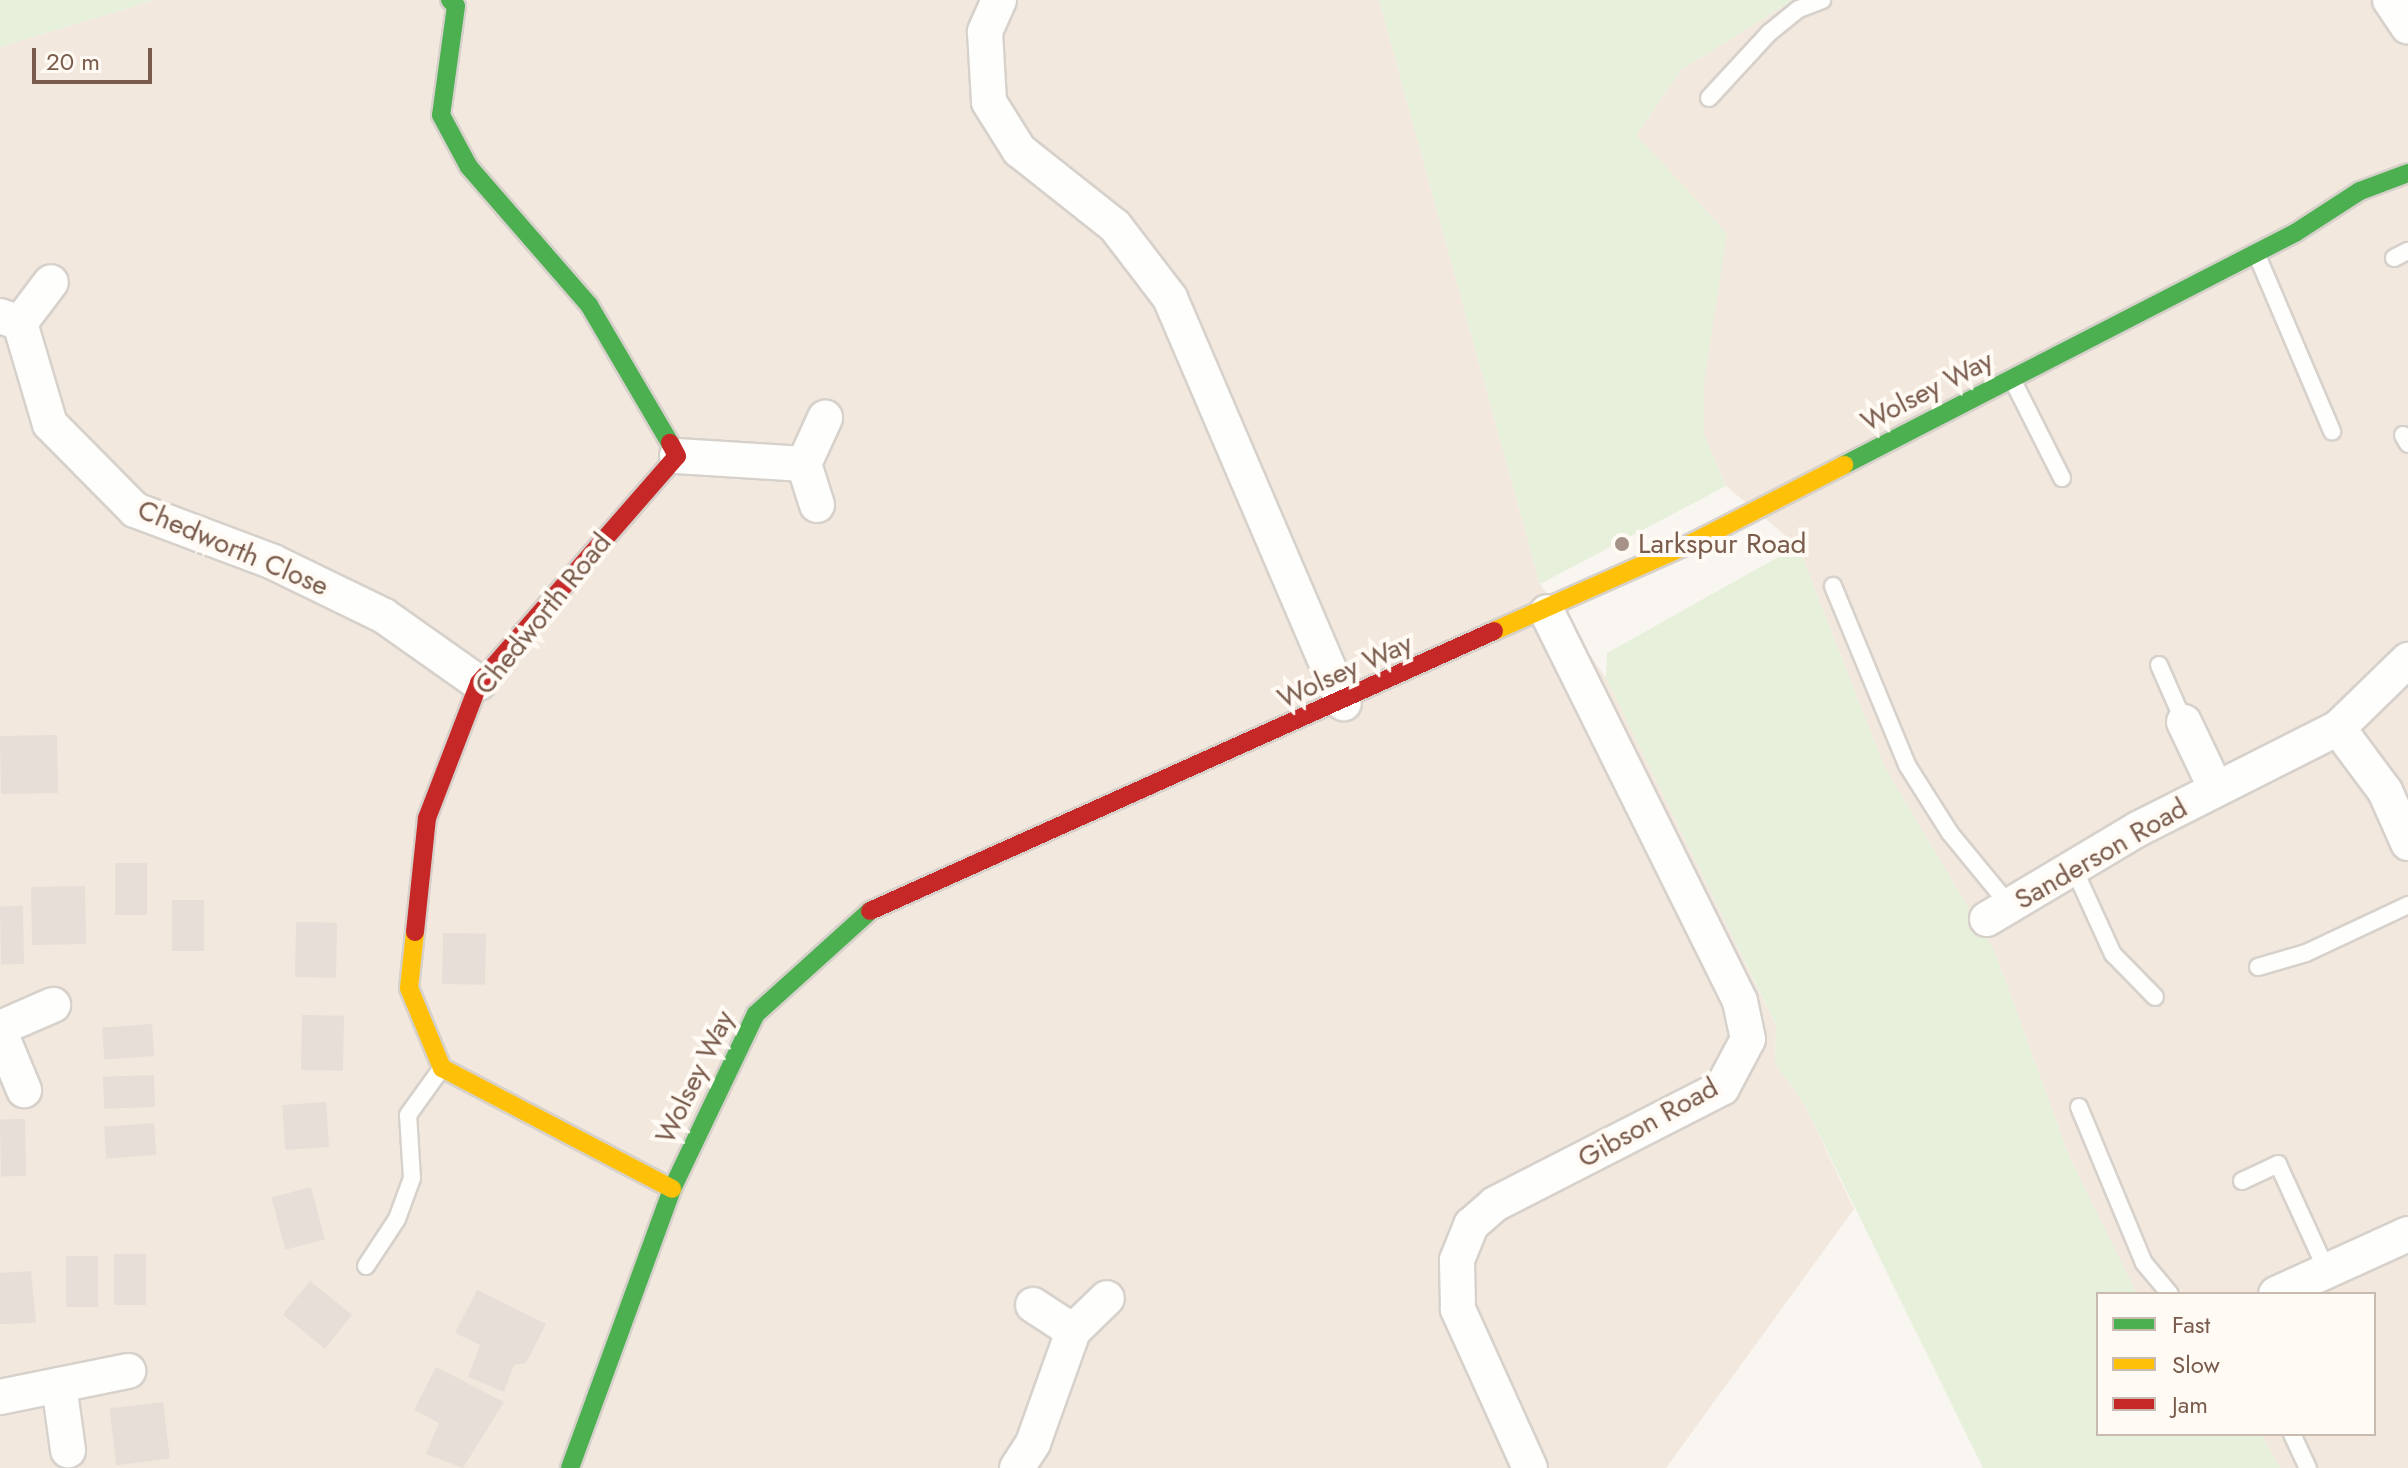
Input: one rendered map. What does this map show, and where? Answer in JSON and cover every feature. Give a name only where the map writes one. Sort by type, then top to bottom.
[{"type":"street","points":[[999,0],[985,32],[989,102],[1019,150],[1115,226],[1170,298],[1344,703]]},
{"type":"street","points":[[2390,0],[2408,27]]},
{"type":"street","points":[[459,2],[441,115],[469,167],[589,305],[677,456],[804,464]]},
{"type":"street","name":"Wolsey Way","points":[[570,1468],[672,1189],[756,1014],[873,909],[1547,612],[2256,253],[2360,191],[2406,180]]},
{"type":"street","name":"Chedworth Close","points":[[51,282],[10,320],[50,424],[135,510],[273,562],[384,616],[479,683]]},
{"type":"street","points":[[817,505],[804,464],[825,418]]},
{"type":"street","name":"Chedworth Road","points":[[442,1068],[409,988],[427,818],[479,683],[677,456]]},
{"type":"street","name":"Gibson Road","points":[[1530,1468],[1458,1309],[1457,1260],[1471,1225],[1495,1204],[1722,1088],[1748,1039],[1740,1001],[1547,612]]},
{"type":"street","name":"Sanderson Road","points":[[1999,913],[2216,789],[2338,728],[2408,660]]},
{"type":"street","name":"Sanderson Road","points":[[2184,722],[2216,789]]},
{"type":"street","points":[[2338,728],[2385,791],[2407,837]]},
{"type":"street","points":[[24,1090],[0,1030],[53,1005]]},
{"type":"street","points":[[442,1068],[672,1189]]},
{"type":"street","points":[[2280,1292],[2408,1234]]},
{"type":"street","points":[[1017,1468],[1033,1443],[1073,1331],[1107,1298]]},
{"type":"street","points":[[1033,1305],[1073,1331]]},
{"type":"street","points":[[0,1397],[128,1371]]},
{"type":"street","points":[[59,1385],[68,1450]]},
{"type":"lane","points":[[1709,98],[1769,33],[1799,9],[1822,0]]},
{"type":"lane","points":[[2256,253],[2332,431]]},
{"type":"lane","points":[[2012,379],[2062,478]]},
{"type":"lane","points":[[1833,586],[1907,765],[1999,913]]},
{"type":"lane","points":[[2159,665],[2184,722]]},
{"type":"lane","points":[[2074,869],[2113,954],[2155,997]]},
{"type":"lane","points":[[2258,967],[2306,953],[2408,905]]},
{"type":"lane","points":[[366,1266],[397,1219],[412,1178],[408,1115],[442,1068]]},
{"type":"lane","points":[[2079,1107],[2144,1263],[2168,1292]]},
{"type":"lane","points":[[2242,1181],[2278,1164],[2327,1271]]},
{"type":"lane","points":[[2293,1436],[2308,1468]]},
{"type":"shaded area","points":[[155,0],[1379,0],[1540,584],[1606,678],[1776,1026],[1775,1063],[1804,1104],[1854,1209],[1666,1468],[0,1468],[0,47]]},
{"type":"shaded area","points":[[1793,0],[2408,0],[2408,1468],[2280,1468],[2262,1436],[2376,1436],[2376,1292],[2136,1292],[2069,1156],[1995,952],[1884,766],[1798,546],[1726,486],[1704,435],[1704,383],[1636,135],[1681,70]]},
{"type":"green space","points":[[0,0],[155,0],[0,47]]},
{"type":"green space","points":[[1379,0],[1793,0],[1681,70],[1636,135],[1727,233],[1704,383],[1704,435],[1726,486],[1540,584]]},
{"type":"green space","points":[[1798,546],[1884,766],[1995,952],[2069,1156],[2136,1292],[2096,1292],[2096,1436],[2262,1436],[2280,1468],[1983,1468],[1804,1104],[1775,1063],[1776,1025],[1606,678],[1607,653]]},
{"type":"building","points":[[57,735],[58,793],[1,794],[0,736]]},
{"type":"building","points":[[115,863],[147,863],[147,915],[115,915]]},
{"type":"building","points":[[85,886],[86,944],[32,945],[31,887]]},
{"type":"building","points":[[172,900],[204,900],[204,951],[172,951]]},
{"type":"building","points":[[0,906],[23,906],[24,964],[1,964]]},
{"type":"building","points":[[296,922],[337,923],[336,978],[295,977]]},
{"type":"building","points":[[443,933],[486,934],[485,985],[442,984]]},
{"type":"building","points":[[302,1015],[344,1016],[343,1071],[301,1070]]},
{"type":"building","points":[[152,1024],[154,1056],[104,1059],[102,1027]]},
{"type":"building","points":[[154,1075],[155,1107],[104,1109],[103,1077]]},
{"type":"building","points":[[326,1102],[329,1147],[285,1150],[282,1105]]},
{"type":"building","points":[[0,1119],[25,1119],[26,1176],[1,1176]]},
{"type":"building","points":[[154,1123],[156,1155],[106,1158],[104,1126]]},
{"type":"building","points":[[311,1187],[325,1239],[285,1250],[271,1198]]},
{"type":"building","points":[[114,1254],[146,1254],[146,1305],[114,1305]]},
{"type":"building","points":[[66,1256],[98,1256],[98,1307],[66,1307]]},
{"type":"building","points":[[31,1271],[36,1323],[0,1324],[0,1273]]},
{"type":"building","points":[[310,1281],[352,1315],[325,1348],[283,1314]]},
{"type":"building","points":[[477,1290],[546,1324],[526,1363],[514,1365],[504,1392],[468,1377],[480,1345],[455,1333]]},
{"type":"building","points":[[436,1367],[504,1402],[463,1468],[426,1454],[439,1423],[414,1410]]},
{"type":"building","points":[[163,1402],[170,1459],[116,1465],[109,1409]]},
{"type":"traffic: fast","points":[[450,0],[456,6],[441,115],[469,167],[589,305],[670,443]]},
{"type":"traffic: fast","points":[[1844,465],[2295,233],[2360,191],[2408,173]]},
{"type":"traffic: fast","points":[[570,1468],[672,1189],[756,1014],[870,911]]},
{"type":"traffic: slow","points":[[1494,631],[1694,542],[1844,465]]},
{"type":"traffic: slow","points":[[415,932],[409,988],[442,1068],[672,1189]]},
{"type":"traffic: jam","points":[[415,932],[427,818],[479,683],[677,456],[670,443]]},
{"type":"traffic: jam","points":[[870,911],[1494,631]]},
{"type":"place","name":"Larkspur Road","points":[[1622,544]]}]
